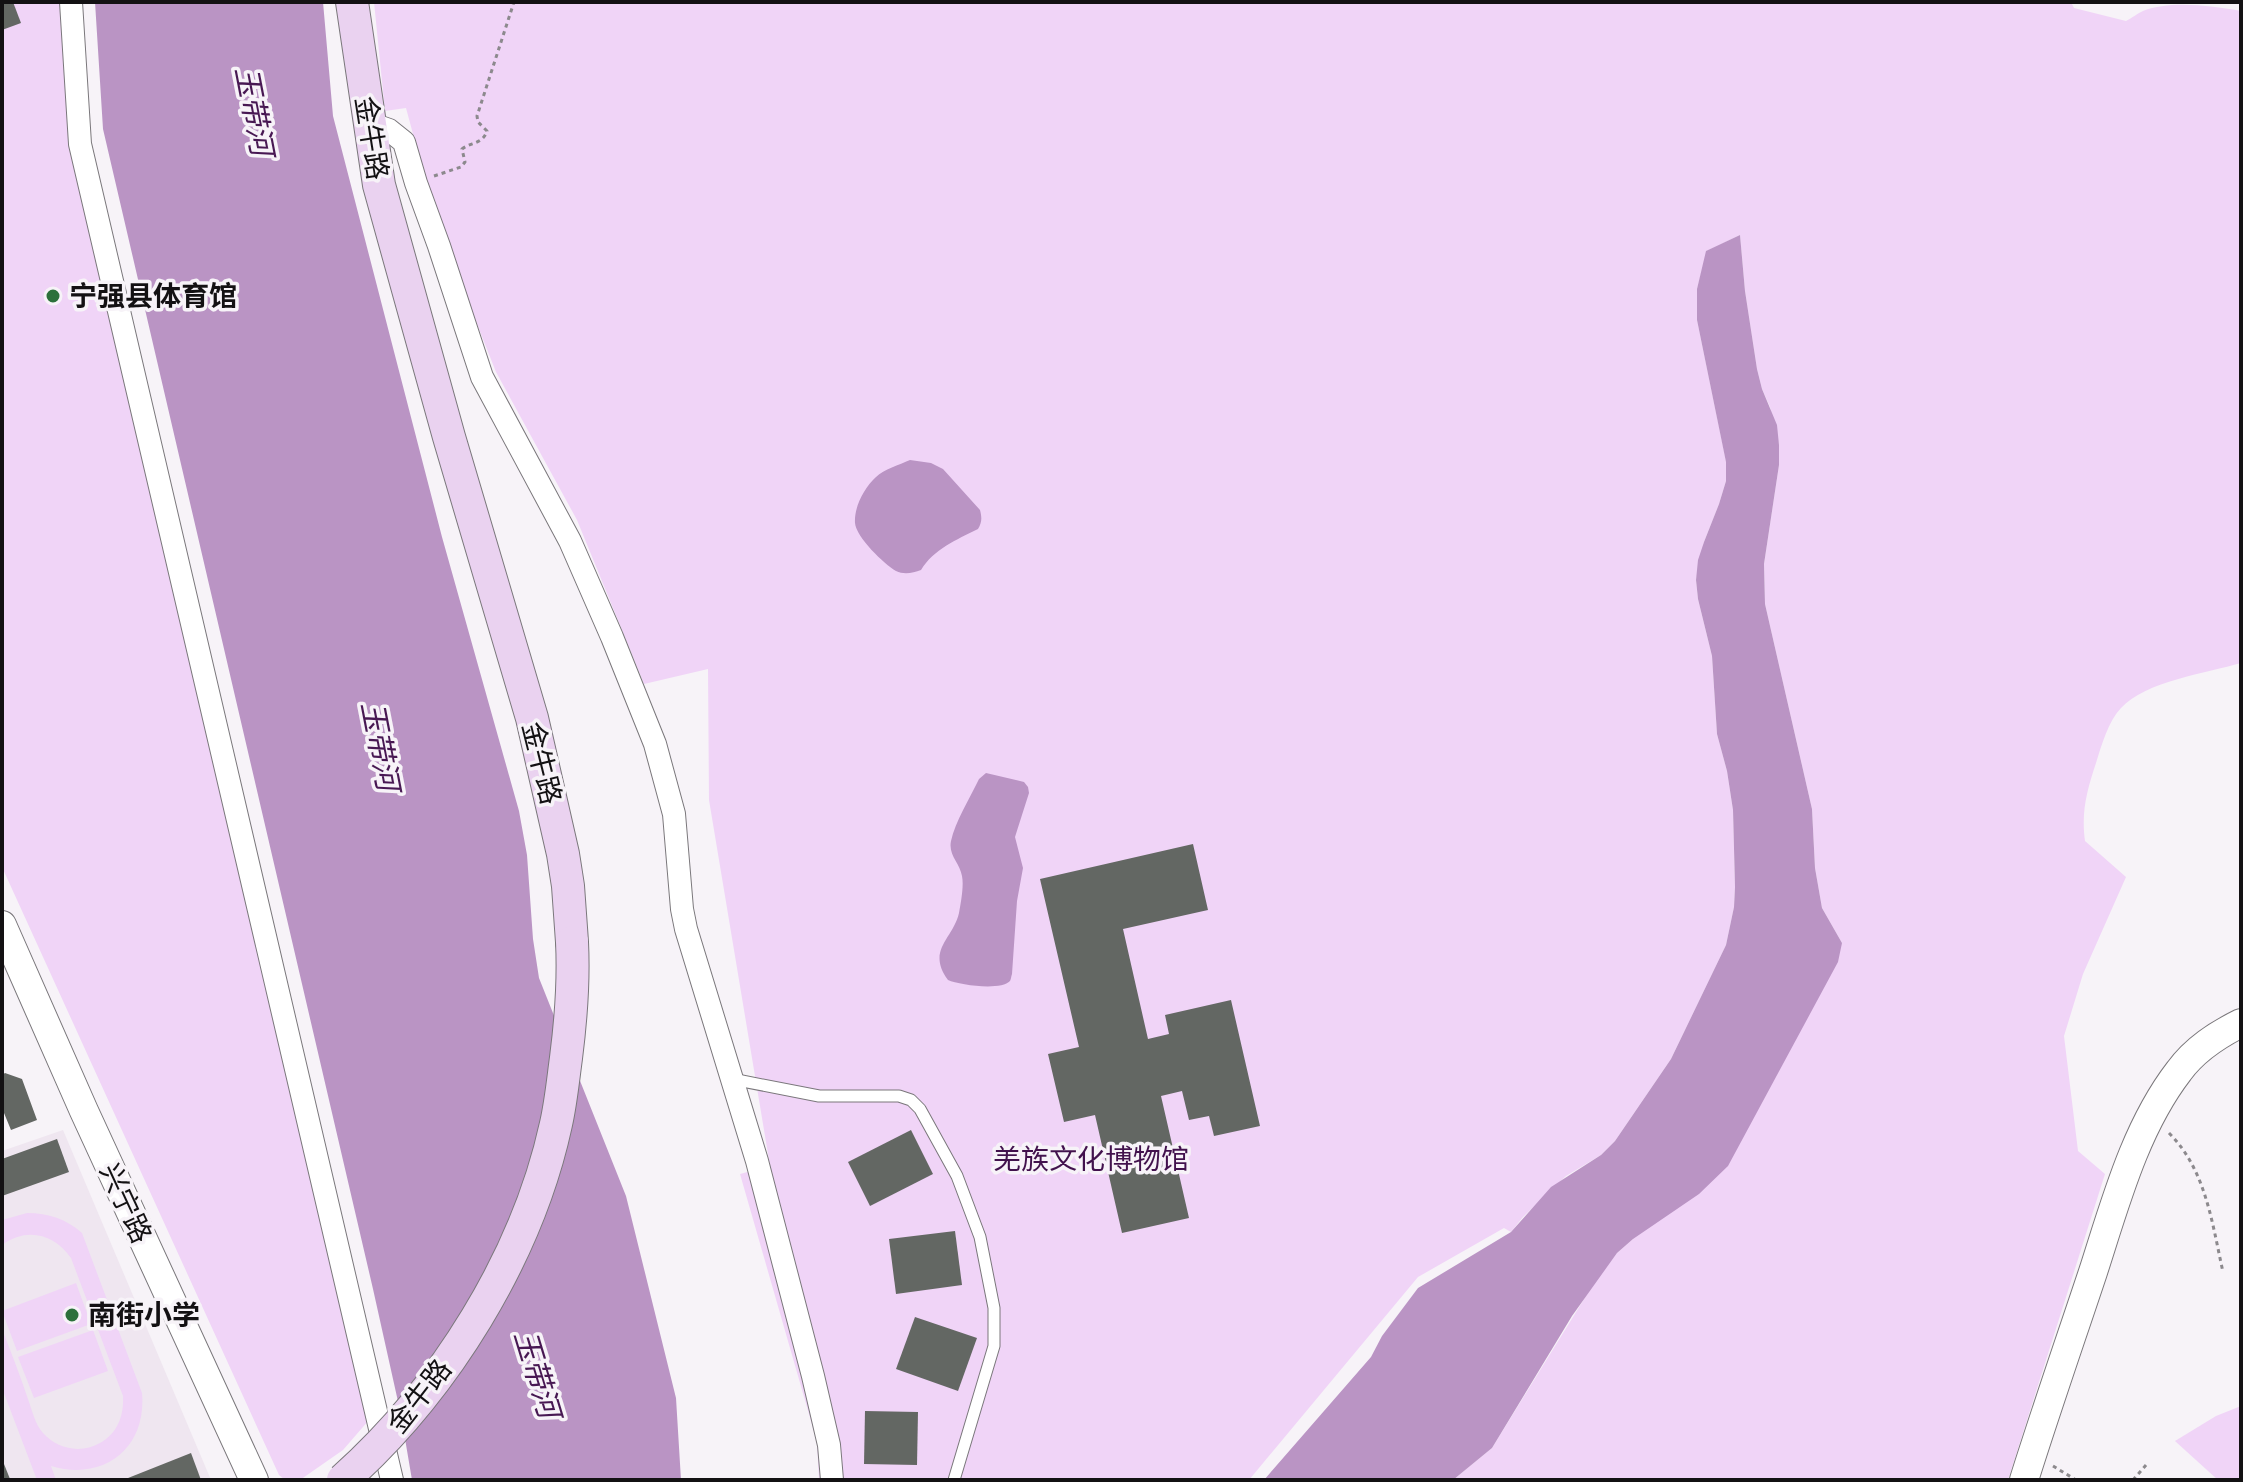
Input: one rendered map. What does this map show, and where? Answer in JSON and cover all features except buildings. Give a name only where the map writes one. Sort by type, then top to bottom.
[{"type":"main road","name":"金牛路","points":[[343,1480],[385,1439],[450,1356],[495,1286],[530,1209],[556,1124],[572,997],[572,942],[563,854],[532,718],[379,185],[352,2]]},
{"type":"street","points":[[71,2],[80,144],[392,1480]]},
{"type":"street","points":[[369,123],[389,130],[404,142],[482,377],[570,541],[655,744],[674,814],[686,929],[757,1161],[813,1376],[829,1445],[832,1480]]},
{"type":"street","name":"兴宁路","points":[[2,925],[90,1126],[254,1480]]},
{"type":"street","points":[[2024,1480],[2109,1221],[2130,1161],[2147,1125],[2167,1087],[2187,1060],[2204,1045],[2241,1023]]},
{"type":"lane","points":[[732,1079],[819,1096],[899,1096],[911,1100],[920,1109],[957,1176],[980,1237],[994,1308],[994,1346],[954,1480]]},
{"type":"path","points":[[416,183],[461,167],[465,162],[462,149],[485,138],[487,131],[478,122],[477,116],[514,2]]},
{"type":"path","points":[[2147,1125],[2169,1133],[2197,1172],[2203,1185],[2223,1272]]},
{"type":"path","points":[[2133,1480],[2146,1465]]},
{"type":"shaded area","name":"南街小学","points":[[63,1130],[211,1480],[2,1480],[2,1151]]},
{"type":"green space","points":[[2,2],[60,2],[70,146],[369,1420],[343,1450],[300,1480],[285,1480],[279,1475],[2,867]]},
{"type":"green space","name":"羌族文化博物馆","points":[[374,2],[2071,2],[2074,8],[2126,21],[2143,11],[2166,6],[2205,6],[2241,11],[2241,663],[2161,685],[2132,699],[2116,714],[2109,727],[2090,782],[2084,811],[2085,841],[2126,877],[2083,974],[2064,1036],[2078,1151],[2105,1174],[2008,1480],[1453,1480],[1492,1448],[1594,1283],[1617,1253],[1633,1239],[1842,943],[1822,908],[1815,868],[1812,809],[1765,604],[1764,564],[1779,465],[1779,445],[1757,369],[1740,235],[1707,251],[1697,289],[1697,320],[1726,461],[1726,481],[1704,542],[1696,580],[1712,656],[1717,734],[1733,810],[1734,907],[1726,945],[1671,1059],[1615,1141],[1601,1155],[1566,1176],[1511,1232],[1504,1228],[1418,1277],[1249,1480],[819,1480],[817,1442],[740,1174],[770,1166],[709,800],[708,669],[644,684],[577,520],[496,372],[437,223],[406,108],[385,111]]},
{"type":"green space","points":[[27,1213],[57,1218],[82,1233],[142,1393],[142,1413],[137,1430],[118,1456],[88,1469],[70,1470],[51,1466],[56,1480],[37,1480],[2,1388],[2,1329],[36,1421],[43,1433],[55,1443],[77,1449],[106,1439],[119,1423],[123,1396],[71,1258],[57,1243],[40,1236],[21,1236],[2,1245],[2,1220]]},
{"type":"green space","points":[[76,1283],[91,1324],[17,1351],[2,1311]]},
{"type":"green space","points":[[93,1330],[108,1371],[34,1398],[18,1357]]},
{"type":"green space","points":[[2241,1406],[2241,1480],[2218,1480],[2175,1441],[2216,1416]]},
{"type":"water","name":"玉带河","points":[[95,2],[323,2],[333,116],[442,537],[519,811],[527,855],[539,978],[626,1196],[676,1398],[681,1480],[412,1480],[373,1289],[103,129]]},
{"type":"water","points":[[1740,235],[1757,369],[1777,425],[1779,445],[1779,465],[1764,564],[1765,604],[1812,809],[1815,868],[1822,908],[1842,943],[1838,962],[1728,1166],[1699,1194],[1617,1253],[1572,1316],[1492,1448],[1453,1480],[1264,1480],[1371,1357],[1382,1336],[1418,1288],[1511,1232],[1551,1187],[1601,1155],[1615,1141],[1671,1059],[1726,945],[1734,907],[1733,810],[1717,734],[1712,656],[1696,580],[1698,560],[1726,481],[1726,462],[1697,320],[1697,289],[1706,251]]},
{"type":"water","points":[[910,460],[931,463],[943,469],[980,510],[981,520],[978,529],[939,551],[921,570],[905,573],[891,568],[871,550],[857,529],[855,517],[861,498],[872,481],[883,472]]},
{"type":"water","points":[[986,773],[1024,782],[1029,793],[1015,837],[1023,868],[1017,901],[1012,974],[1010,981],[998,986],[961,984],[948,980],[940,961],[940,952],[959,913],[963,884],[951,851],[951,841],[979,779]]},
{"type":"place","name":"宁强县体育馆","points":[[53,296]]},
{"type":"place","name":"南街小学","points":[[72,1315]]}]
